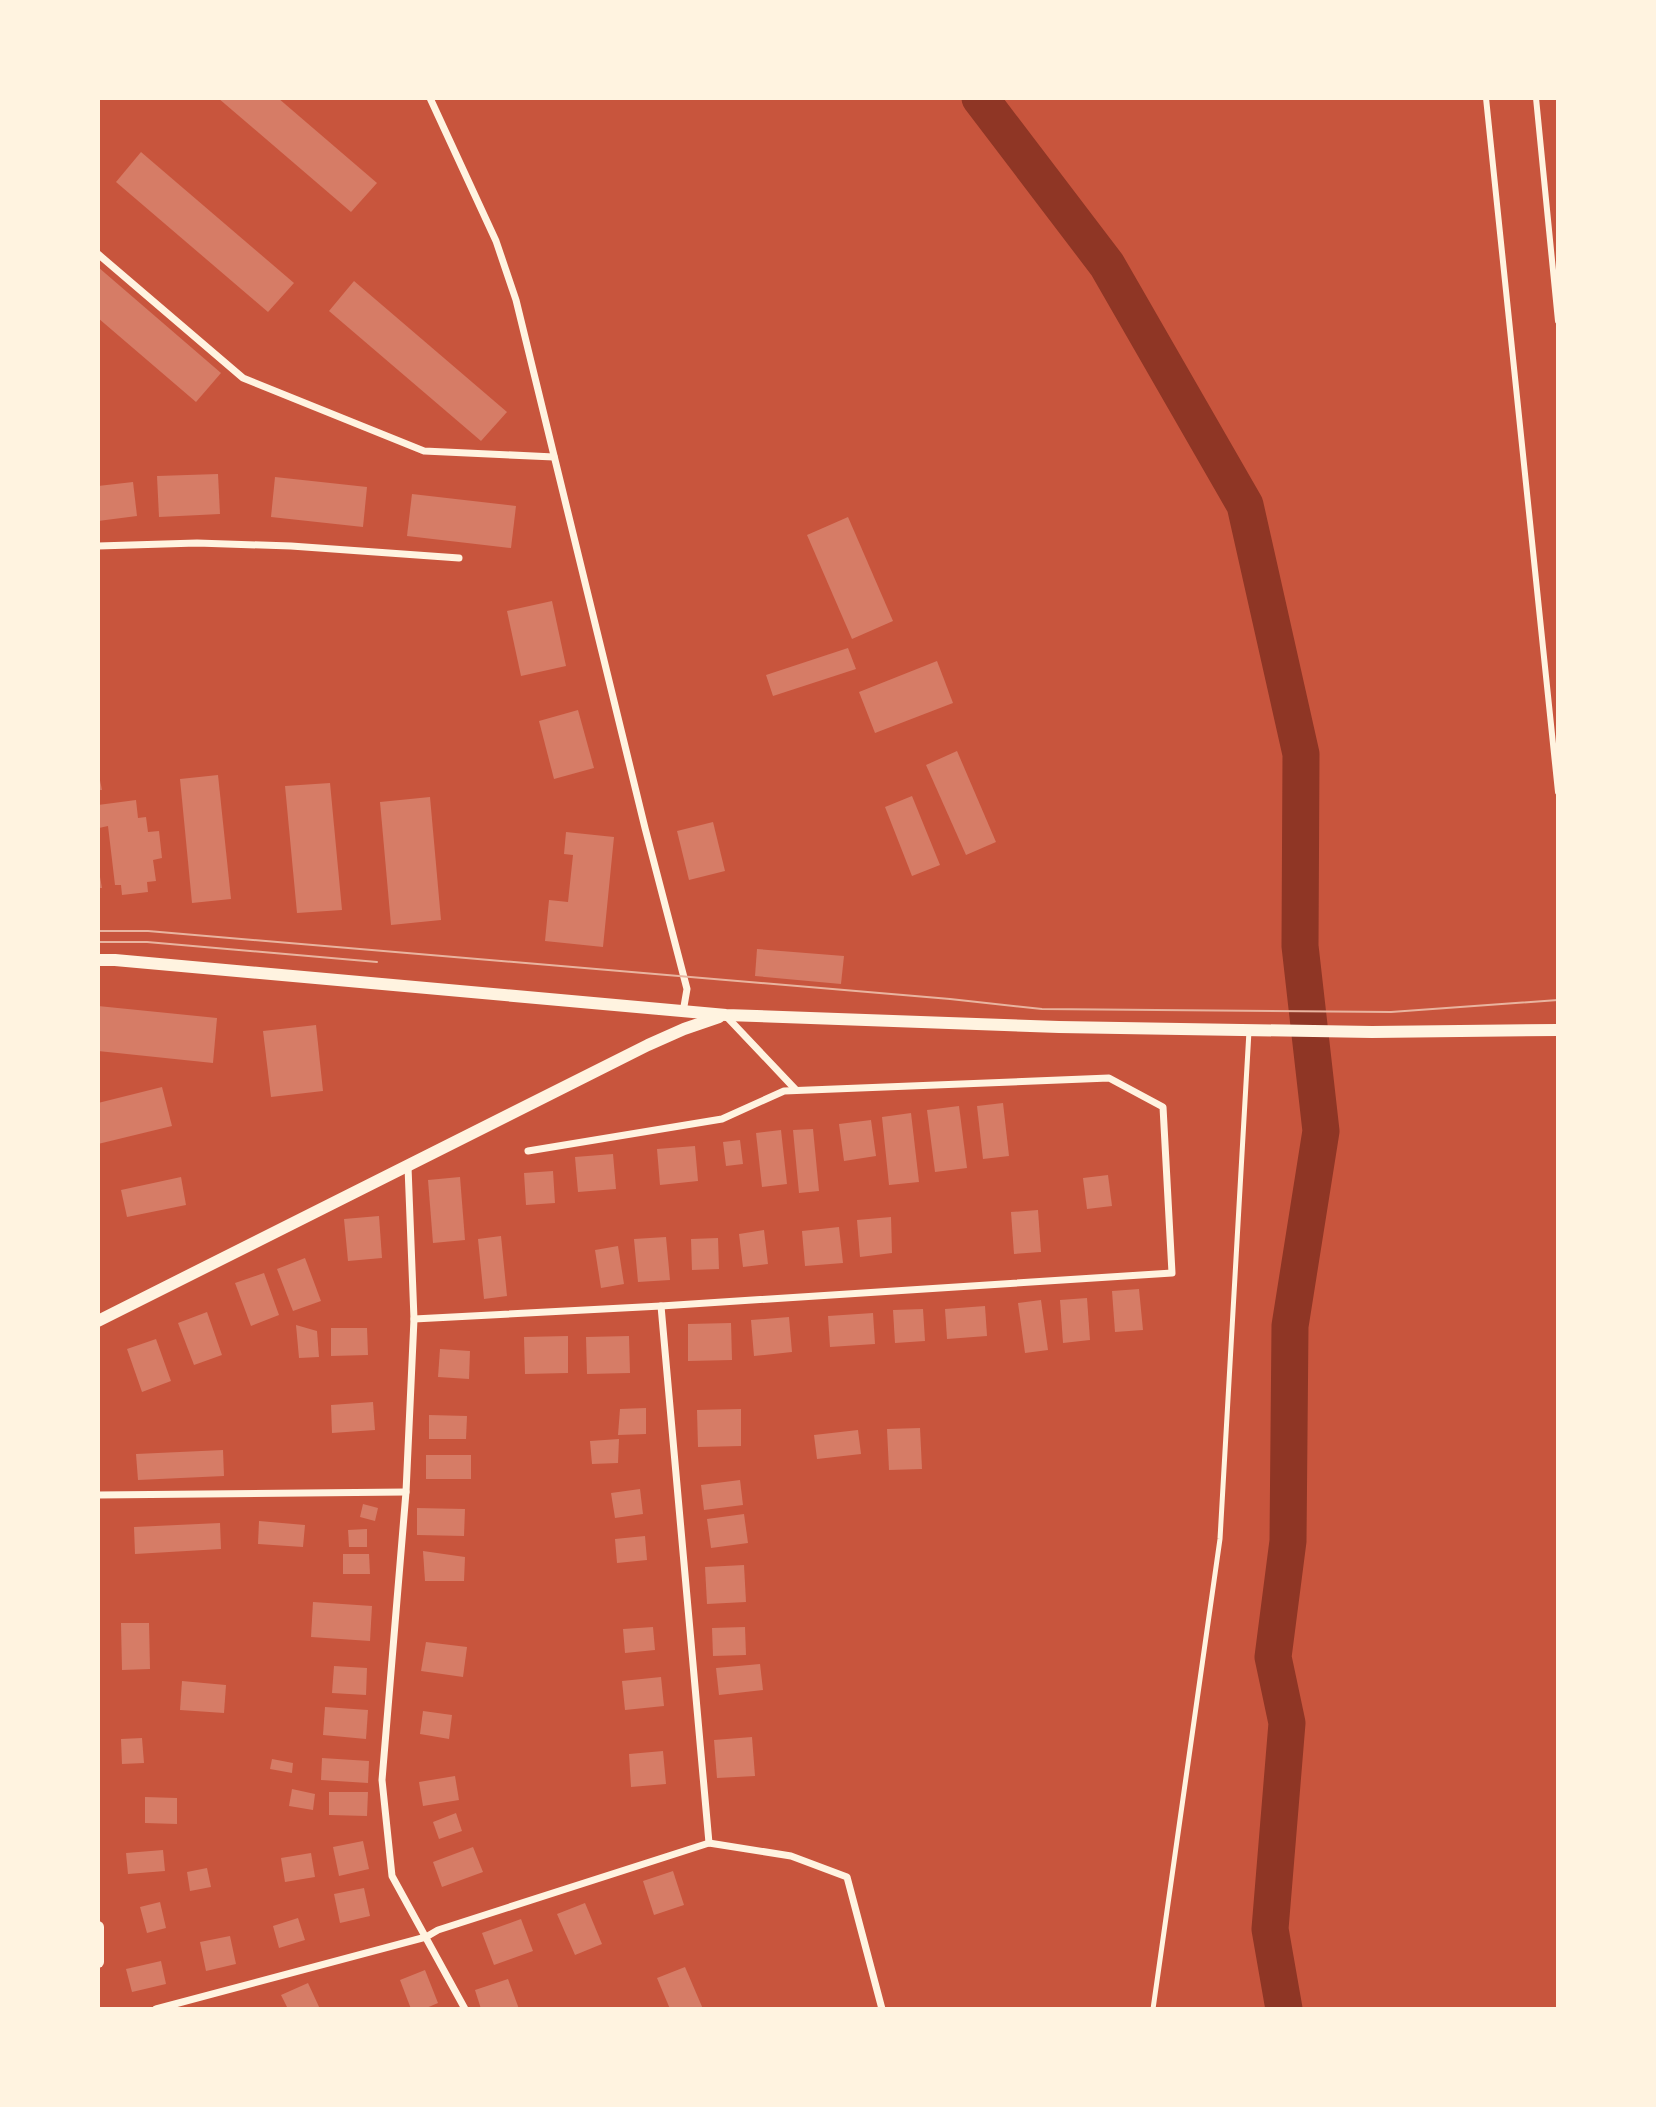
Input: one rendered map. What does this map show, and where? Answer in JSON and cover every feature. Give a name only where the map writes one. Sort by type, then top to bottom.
[{"type":"street","points":[[430,98],[496,241],[519,313],[687,989],[683,1012]]},
{"type":"street","points":[[1486,98],[1558,792]]},
{"type":"street","points":[[1536,98],[1558,321]]},
{"type":"street","points":[[98,254],[243,378],[424,451],[554,457]]},
{"type":"street","points":[[98,546],[197,543],[291,546],[459,558]]},
{"type":"street","points":[[98,960],[386,983],[726,1015],[925,1023],[1249,1030],[1558,1030]]},
{"type":"street","points":[[726,1015],[796,1090]]},
{"type":"street","points":[[98,1321],[648,1045],[726,1015]]},
{"type":"street","points":[[414,1319],[1172,1273],[1163,1107],[1109,1078],[783,1090],[722,1119],[528,1151]]},
{"type":"street","points":[[408,1167],[414,1319],[406,1492],[382,1780],[392,1876],[465,2009]]},
{"type":"street","points":[[660,1306],[709,1843]]},
{"type":"street","points":[[98,1494],[406,1492]]},
{"type":"street","points":[[156,2009],[426,1937],[438,1930],[709,1843],[791,1856],[847,1877],[882,2009]]},
{"type":"street","points":[[98,1927],[98,1962]]},
{"type":"lane","points":[[1153,2009],[1220,1539],[1249,1030]]},
{"type":"building","points":[[218,98],[278,98],[377,183],[351,212]]},
{"type":"building","points":[[141,152],[294,283],[268,312],[116,182]]},
{"type":"building","points":[[98,267],[221,373],[196,402],[98,318]]},
{"type":"building","points":[[354,281],[507,412],[481,441],[329,311]]},
{"type":"building","points":[[218,474],[220,514],[159,517],[157,476]]},
{"type":"building","points":[[275,477],[367,487],[363,527],[271,517]]},
{"type":"building","points":[[133,482],[137,516],[98,521],[98,486]]},
{"type":"building","points":[[412,494],[516,506],[511,548],[407,536]]},
{"type":"building","points":[[848,517],[893,621],[852,639],[807,535]]},
{"type":"building","points":[[552,601],[566,666],[521,676],[507,611]]},
{"type":"building","points":[[848,648],[856,669],[773,696],[766,675]]},
{"type":"building","points":[[937,661],[953,703],[875,733],[859,692]]},
{"type":"building","points":[[578,710],[594,768],[554,779],[539,721]]},
{"type":"building","points":[[957,751],[996,842],[966,855],[926,765]]},
{"type":"building","points":[[98,771],[102,790],[98,790]]},
{"type":"building","points":[[218,775],[231,899],[192,903],[180,779]]},
{"type":"building","points":[[330,783],[342,910],[297,913],[285,786]]},
{"type":"building","points":[[912,796],[940,865],[912,876],[885,807]]},
{"type":"building","points":[[430,797],[441,920],[391,925],[380,802]]},
{"type":"building","points":[[136,800],[138,818],[146,817],[148,832],[159,831],[162,858],[153,860],[156,881],[147,882],[148,892],[122,895],[121,885],[115,885],[108,826],[99,828],[98,805]]},
{"type":"building","points":[[713,822],[725,871],[689,880],[677,831]]},
{"type":"building","points":[[566,832],[614,837],[603,947],[545,941],[549,900],[568,902],[573,855],[564,854]]},
{"type":"building","points":[[98,866],[102,888],[98,888]]},
{"type":"building","points":[[757,949],[844,956],[841,984],[755,976]]},
{"type":"building","points":[[98,1006],[217,1018],[213,1063],[98,1051]]},
{"type":"building","points":[[316,1025],[323,1091],[271,1097],[263,1031]]},
{"type":"building","points":[[162,1087],[172,1126],[98,1144],[98,1103]]},
{"type":"building","points":[[1003,1103],[1009,1156],[983,1159],[977,1106]]},
{"type":"building","points":[[959,1106],[967,1168],[935,1172],[927,1110]]},
{"type":"building","points":[[911,1113],[919,1182],[889,1185],[882,1117]]},
{"type":"building","points":[[871,1120],[876,1156],[844,1161],[839,1124]]},
{"type":"building","points":[[813,1129],[819,1191],[799,1193],[793,1130]]},
{"type":"building","points":[[781,1130],[787,1184],[762,1187],[756,1133]]},
{"type":"building","points":[[740,1140],[743,1164],[726,1166],[723,1142]]},
{"type":"building","points":[[695,1146],[698,1181],[660,1185],[657,1149]]},
{"type":"building","points":[[613,1154],[616,1189],[578,1192],[575,1157]]},
{"type":"building","points":[[553,1171],[555,1203],[526,1205],[524,1173]]},
{"type":"building","points":[[1108,1175],[1112,1206],[1087,1209],[1083,1178]]},
{"type":"building","points":[[181,1177],[186,1205],[127,1217],[121,1190]]},
{"type":"building","points":[[460,1177],[465,1240],[433,1243],[428,1180]]},
{"type":"building","points":[[1038,1210],[1041,1252],[1014,1254],[1011,1212]]},
{"type":"building","points":[[379,1216],[382,1258],[348,1261],[344,1219]]},
{"type":"building","points":[[891,1217],[892,1253],[860,1257],[857,1220]]},
{"type":"building","points":[[839,1227],[843,1263],[805,1266],[802,1231]]},
{"type":"building","points":[[764,1230],[768,1264],[743,1267],[739,1234]]},
{"type":"building","points":[[501,1236],[507,1296],[484,1299],[478,1239]]},
{"type":"building","points":[[666,1237],[670,1280],[638,1282],[634,1239]]},
{"type":"building","points":[[718,1238],[719,1269],[692,1270],[691,1239]]},
{"type":"building","points":[[618,1246],[624,1284],[601,1288],[595,1250]]},
{"type":"building","points":[[305,1258],[321,1301],[293,1311],[277,1269]]},
{"type":"building","points":[[264,1273],[279,1315],[251,1326],[235,1283]]},
{"type":"building","points":[[1139,1289],[1143,1330],[1115,1332],[1112,1291]]},
{"type":"building","points":[[1087,1298],[1090,1340],[1063,1343],[1060,1300]]},
{"type":"building","points":[[1041,1300],[1048,1350],[1025,1353],[1018,1303]]},
{"type":"building","points":[[985,1306],[987,1336],[947,1339],[945,1309]]},
{"type":"building","points":[[923,1309],[925,1341],[895,1343],[893,1310]]},
{"type":"building","points":[[207,1312],[222,1355],[194,1365],[178,1323]]},
{"type":"building","points":[[873,1313],[875,1344],[830,1347],[828,1316]]},
{"type":"building","points":[[789,1317],[792,1352],[754,1356],[751,1320]]},
{"type":"building","points":[[731,1323],[732,1360],[688,1361],[688,1324]]},
{"type":"building","points":[[296,1325],[317,1331],[319,1357],[299,1358]]},
{"type":"building","points":[[331,1328],[367,1328],[368,1355],[331,1356]]},
{"type":"building","points":[[568,1336],[568,1373],[525,1374],[524,1337]]},
{"type":"building","points":[[629,1336],[630,1373],[587,1374],[586,1337]]},
{"type":"building","points":[[156,1339],[171,1381],[142,1392],[127,1349]]},
{"type":"building","points":[[440,1349],[470,1351],[469,1379],[438,1377]]},
{"type":"building","points":[[373,1402],[375,1430],[332,1433],[331,1405]]},
{"type":"building","points":[[646,1408],[646,1434],[618,1435],[620,1409]]},
{"type":"building","points":[[741,1409],[741,1446],[698,1447],[697,1410]]},
{"type":"building","points":[[429,1415],[467,1416],[466,1439],[429,1439]]},
{"type":"building","points":[[920,1428],[922,1469],[889,1470],[887,1429]]},
{"type":"building","points":[[858,1430],[861,1454],[817,1459],[814,1435]]},
{"type":"building","points":[[619,1439],[618,1463],[592,1464],[590,1441]]},
{"type":"building","points":[[223,1450],[224,1476],[138,1480],[136,1454]]},
{"type":"building","points":[[426,1455],[471,1455],[471,1479],[426,1479]]},
{"type":"building","points":[[740,1480],[743,1505],[704,1510],[701,1485]]},
{"type":"building","points":[[640,1489],[643,1514],[615,1518],[611,1493]]},
{"type":"building","points":[[363,1504],[378,1508],[375,1521],[360,1517]]},
{"type":"building","points":[[417,1508],[465,1509],[464,1536],[417,1535]]},
{"type":"building","points":[[744,1514],[748,1543],[711,1548],[707,1519]]},
{"type":"building","points":[[259,1521],[305,1525],[303,1547],[258,1544]]},
{"type":"building","points":[[220,1523],[221,1549],[135,1554],[134,1527]]},
{"type":"building","points":[[367,1529],[367,1547],[349,1547],[348,1530]]},
{"type":"building","points":[[645,1536],[647,1560],[617,1563],[615,1539]]},
{"type":"building","points":[[423,1551],[465,1557],[464,1581],[425,1581]]},
{"type":"building","points":[[343,1554],[369,1554],[370,1574],[343,1574]]},
{"type":"building","points":[[744,1565],[746,1602],[707,1604],[705,1567]]},
{"type":"building","points":[[313,1602],[372,1606],[370,1641],[311,1637]]},
{"type":"building","points":[[121,1623],[149,1623],[150,1669],[122,1670]]},
{"type":"building","points":[[653,1627],[655,1650],[625,1653],[623,1629]]},
{"type":"building","points":[[745,1627],[746,1655],[713,1656],[712,1628]]},
{"type":"building","points":[[426,1642],[467,1647],[463,1677],[421,1671]]},
{"type":"building","points":[[760,1664],[763,1690],[719,1695],[716,1668]]},
{"type":"building","points":[[334,1666],[367,1668],[366,1695],[332,1693]]},
{"type":"building","points":[[661,1677],[664,1706],[625,1710],[622,1681]]},
{"type":"building","points":[[182,1681],[226,1685],[224,1713],[180,1710]]},
{"type":"building","points":[[325,1707],[368,1710],[366,1739],[323,1735]]},
{"type":"building","points":[[423,1711],[452,1715],[449,1739],[420,1734]]},
{"type":"building","points":[[752,1737],[755,1776],[717,1778],[714,1740]]},
{"type":"building","points":[[142,1738],[144,1763],[122,1764],[121,1739]]},
{"type":"building","points":[[663,1751],[666,1784],[631,1787],[629,1754]]},
{"type":"building","points":[[322,1758],[369,1761],[368,1783],[321,1780]]},
{"type":"building","points":[[272,1759],[293,1763],[292,1773],[270,1769]]},
{"type":"building","points":[[455,1776],[459,1800],[423,1806],[419,1782]]},
{"type":"building","points":[[292,1789],[315,1794],[313,1810],[289,1806]]},
{"type":"building","points":[[329,1792],[368,1792],[367,1816],[329,1815]]},
{"type":"building","points":[[145,1797],[177,1798],[177,1824],[145,1823]]},
{"type":"building","points":[[456,1813],[462,1831],[439,1839],[433,1822]]},
{"type":"building","points":[[363,1841],[369,1869],[339,1876],[333,1847]]},
{"type":"building","points":[[473,1847],[483,1872],[442,1887],[433,1862]]},
{"type":"building","points":[[163,1850],[165,1871],[128,1874],[126,1853]]},
{"type":"building","points":[[311,1853],[315,1877],[285,1882],[281,1858]]},
{"type":"building","points":[[207,1868],[211,1887],[190,1891],[187,1872]]},
{"type":"building","points":[[673,1871],[684,1905],[654,1915],[643,1881]]},
{"type":"building","points":[[364,1888],[370,1916],[340,1923],[334,1894]]},
{"type":"building","points":[[160,1902],[166,1928],[147,1933],[140,1907]]},
{"type":"building","points":[[585,1903],[602,1944],[575,1955],[557,1914]]},
{"type":"building","points":[[298,1918],[305,1940],[279,1948],[273,1926]]},
{"type":"building","points":[[521,1919],[533,1951],[494,1965],[482,1933]]},
{"type":"building","points":[[230,1936],[236,1964],[206,1971],[200,1942]]},
{"type":"building","points":[[161,1961],[166,1984],[132,1992],[126,1969]]},
{"type":"building","points":[[685,1967],[703,2009],[670,2009],[657,1978]]},
{"type":"building","points":[[425,1970],[438,2003],[424,2009],[411,2009],[400,1980]]},
{"type":"building","points":[[508,1979],[519,2009],[481,2009],[475,1990]]},
{"type":"building","points":[[308,1983],[320,2009],[288,2009],[281,1995]]},
{"type":"waterway","points":[[980,98],[1107,265],[1245,505],[1301,754],[1300,946],[1321,1131],[1290,1326],[1288,1541],[1273,1657],[1287,1723],[1270,1929],[1284,2009]]},
{"type":"tram line","points":[[98,931],[148,931],[1042,1009],[1391,1012],[1558,1000]]},
{"type":"tram line","points":[[98,942],[147,942],[377,962]]}]
